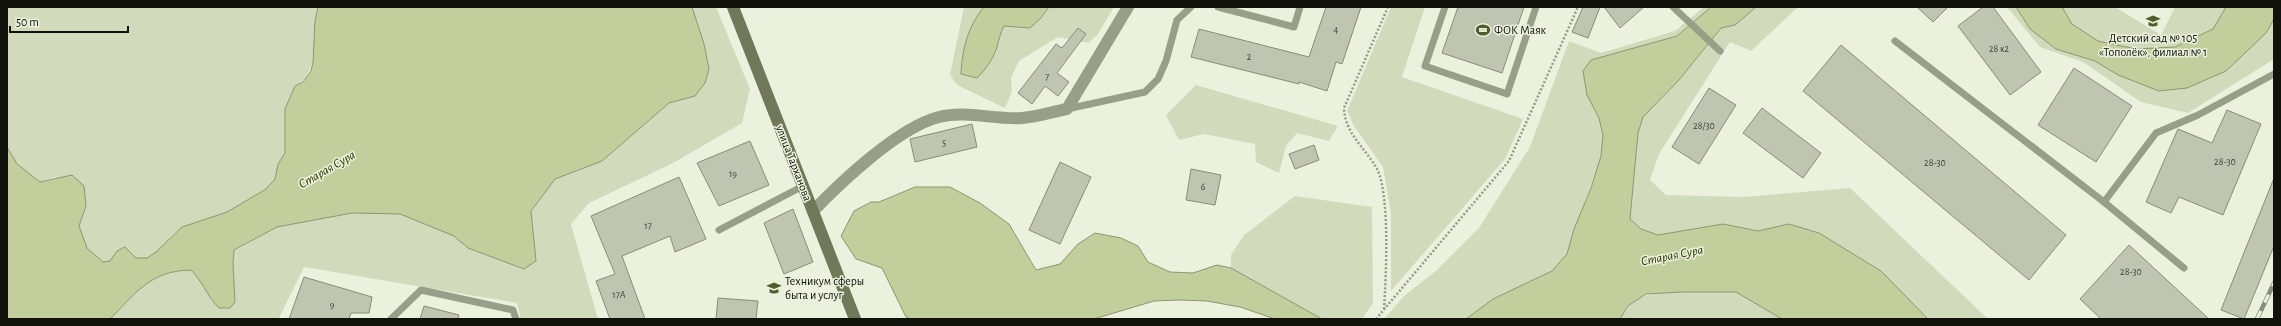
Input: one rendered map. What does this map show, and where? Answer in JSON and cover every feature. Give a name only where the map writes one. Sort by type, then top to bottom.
[{"type":"street","name":"улица Тарханова","points":[[733,7],[855,319]]},
{"type":"street","points":[[813,211],[835,189],[892,143],[917,126],[940,117],[960,115],[1022,118],[1067,110],[1128,7]]},
{"type":"lane","points":[[1067,110],[1145,92],[1158,79],[1166,61],[1177,20],[1191,7]]},
{"type":"lane","points":[[1218,7],[1294,27],[1300,7]]},
{"type":"lane","points":[[1445,7],[1425,66],[1507,94],[1536,7]]},
{"type":"lane","points":[[1673,7],[1720,51]]},
{"type":"lane","points":[[1895,41],[2104,202],[2184,268]]},
{"type":"lane","points":[[2104,202],[2156,133],[2198,115],[2274,74]]},
{"type":"lane","points":[[719,230],[803,186]]},
{"type":"lane","points":[[391,319],[421,290],[513,310],[516,319]]},
{"type":"path","points":[[1384,309],[1386,261],[1385,216],[1381,186],[1378,172],[1344,120],[1344,108],[1388,7]]},
{"type":"path","points":[[1376,319],[1510,161],[1578,7]]},
{"type":"shaded area","points":[[7,7],[318,7],[312,62],[309,72],[303,80],[295,86],[285,117],[285,153],[278,164],[275,179],[266,189],[227,212],[182,227],[156,252],[147,258],[136,258],[117,251],[110,261],[104,262],[87,248],[79,226],[86,206],[55,177],[40,182],[17,164],[7,147]]},
{"type":"shaded area","points":[[692,7],[716,7],[750,89],[742,123],[673,163],[589,203],[571,224],[598,319],[521,319],[517,303],[304,267],[279,318],[110,319],[145,285],[154,279],[177,272],[191,270],[219,308],[235,301],[233,263],[234,251],[277,227],[352,213],[400,214],[454,236],[468,248],[524,269],[536,261],[531,211],[555,179],[602,161],[669,103],[695,96],[705,83],[709,69],[704,44]]},
{"type":"shaded area","points":[[964,7],[984,7],[975,19],[996,48],[998,36],[1004,26],[1015,26],[1041,18],[1049,7],[1114,7],[1098,34],[1088,43],[1058,37],[1019,61],[1011,78],[1012,91],[1005,108],[957,85],[950,75]]},
{"type":"shaded area","points":[[1391,7],[1425,7],[1402,77],[1523,119],[1505,159],[1391,291],[1391,214],[1383,167],[1354,126],[1347,111]]},
{"type":"shaded area","points":[[1704,7],[1711,7],[1677,36],[1610,55],[1587,95],[1599,118],[1603,135],[1601,156],[1567,254],[1552,271],[1493,299],[1466,319],[1384,319],[1404,296],[1437,270],[1479,228],[1530,147],[1569,41],[1601,53],[1675,31]]},
{"type":"shaded area","points":[[1756,7],[1798,7],[1751,51],[1730,42],[1659,154],[1650,180],[1666,195],[1743,197],[1850,188],[1988,319],[1928,319],[1881,271],[1819,233],[1789,224],[1758,231],[1723,224],[1658,235],[1641,229],[1630,219],[1638,133],[1643,117],[1679,80],[1721,28],[1735,25]]},
{"type":"shaded area","points":[[2007,7],[2016,7],[2030,29],[2056,49],[2095,61],[2266,33],[2274,19],[2274,59],[2188,113],[2141,102],[2083,62],[2040,47]]},
{"type":"shaded area","points":[[2062,7],[2115,7],[2161,35],[2175,7],[2226,7],[2213,29],[2175,47],[2136,49],[2098,41],[2072,24]]},
{"type":"shaded area","points":[[1196,85],[1338,126],[1329,141],[1297,133],[1286,146],[1279,173],[1256,162],[1255,144],[1204,134],[1179,140],[1166,115]]},
{"type":"shaded area","points":[[1295,196],[1372,207],[1373,303],[1362,319],[1322,319],[1231,268],[1231,255],[1244,235]]},
{"type":"shaded area","points":[[1681,292],[1736,292],[1782,319],[1620,319],[1633,303],[1639,299],[1653,294]]},
{"type":"water","name":"Старая Сура","points":[[318,7],[692,7],[704,44],[709,69],[705,83],[695,96],[669,103],[602,161],[555,179],[531,211],[536,261],[524,269],[468,248],[454,236],[400,214],[352,213],[277,227],[234,250],[233,263],[235,302],[230,308],[219,308],[191,270],[177,271],[154,279],[137,292],[110,319],[7,319],[7,147],[17,164],[40,182],[72,175],[84,186],[86,206],[79,226],[87,248],[103,262],[110,261],[117,251],[125,247],[136,258],[147,258],[156,252],[182,227],[227,212],[266,189],[275,179],[278,164],[285,153],[285,109],[295,86],[303,82],[311,71],[313,62],[315,21]]},
{"type":"water","points":[[984,7],[1049,7],[1041,18],[1030,28],[1004,26],[993,56],[977,78],[961,74],[964,47],[967,38],[978,14]]},
{"type":"water","name":"Старая Сура","points":[[1711,7],[1756,7],[1735,25],[1721,28],[1679,80],[1643,117],[1638,133],[1630,219],[1641,229],[1658,235],[1723,224],[1758,231],[1789,224],[1819,233],[1881,271],[1928,319],[1782,319],[1736,292],[1681,292],[1646,294],[1628,306],[1620,319],[1466,319],[1493,299],[1552,271],[1567,254],[1574,229],[1591,188],[1601,156],[1603,135],[1599,118],[1587,95],[1583,71],[1591,60],[1677,36]]},
{"type":"water","points":[[2016,7],[2062,7],[2072,24],[2098,41],[2136,49],[2175,47],[2213,29],[2226,7],[2274,7],[2274,19],[2266,33],[2226,71],[2187,88],[2159,91],[2118,75],[2095,61],[2056,49],[2030,29]]},
{"type":"water","points":[[915,187],[950,187],[980,203],[1009,224],[1036,270],[1060,264],[1078,244],[1095,233],[1121,238],[1138,246],[1148,262],[1170,272],[1193,273],[1217,265],[1231,268],[1322,319],[1275,319],[1240,307],[1207,301],[1179,300],[1154,301],[1094,319],[911,319],[906,317],[882,268],[856,259],[841,236],[854,211],[871,202],[879,202]]},
{"type":"building","points":[[1326,7],[1361,7],[1342,64],[1336,62],[1327,91],[1299,82],[1299,84],[1191,57],[1199,29],[1309,57]]},
{"type":"building","name":"ФОК Маяк","points":[[1458,7],[1524,7],[1502,73],[1442,53]]},
{"type":"building","points":[[1583,7],[1600,7],[1588,38],[1572,32]]},
{"type":"building","points":[[1604,7],[1644,7],[1620,28]]},
{"type":"building","points":[[1917,7],[1948,7],[1933,22]]},
{"type":"building","points":[[1983,7],[1993,7],[2041,72],[2010,95],[1958,26]]},
{"type":"building","points":[[1078,28],[1086,34],[1057,73],[1069,82],[1058,96],[1045,86],[1032,104],[1018,93],[1056,44],[1062,48]]},
{"type":"building","points":[[1841,45],[2066,235],[2029,280],[1803,91]]},
{"type":"building","points":[[2074,68],[2132,106],[2096,162],[2038,125]]},
{"type":"building","points":[[1709,88],[1736,105],[1699,164],[1672,147]]},
{"type":"building","points":[[1762,108],[1821,153],[1803,178],[1743,133]]},
{"type":"building","points":[[2227,110],[2261,124],[2223,215],[2179,197],[2171,213],[2146,202],[2178,129],[2212,143]]},
{"type":"building","points":[[972,124],[977,147],[915,162],[910,139]]},
{"type":"building","points":[[750,141],[769,185],[719,206],[697,163]]},
{"type":"building","points":[[1314,145],[1319,160],[1295,169],[1289,154]]},
{"type":"building","points":[[1060,162],[1091,177],[1060,244],[1029,230]]},
{"type":"building","points":[[1191,169],[1221,175],[1215,205],[1186,200]]},
{"type":"building","points":[[679,177],[706,239],[675,252],[670,236],[622,256],[645,319],[610,319],[596,281],[615,274],[591,216]]},
{"type":"building","points":[[2274,178],[2274,246],[2244,319],[2221,310]]},
{"type":"building","points":[[793,209],[813,262],[784,274],[764,223]]},
{"type":"building","points":[[2129,245],[2209,319],[2101,319],[2080,299]]},
{"type":"building","points":[[304,277],[372,297],[369,313],[351,313],[349,319],[289,319]]},
{"type":"building","points":[[718,298],[758,301],[756,319],[716,319]]},
{"type":"building","points":[[424,306],[459,315],[458,319],[420,319]]},
{"type":"railway","points":[[2257,319],[2274,283]]},
{"type":"place","name":"Детский сад № 105 «Тополёк», филиал № 1","points":[[2153,21]]},
{"type":"place","name":"ФОК Маяк","points":[[1483,30]]},
{"type":"place","name":"Техникум сферы быта и услуг","points":[[774,288]]}]
